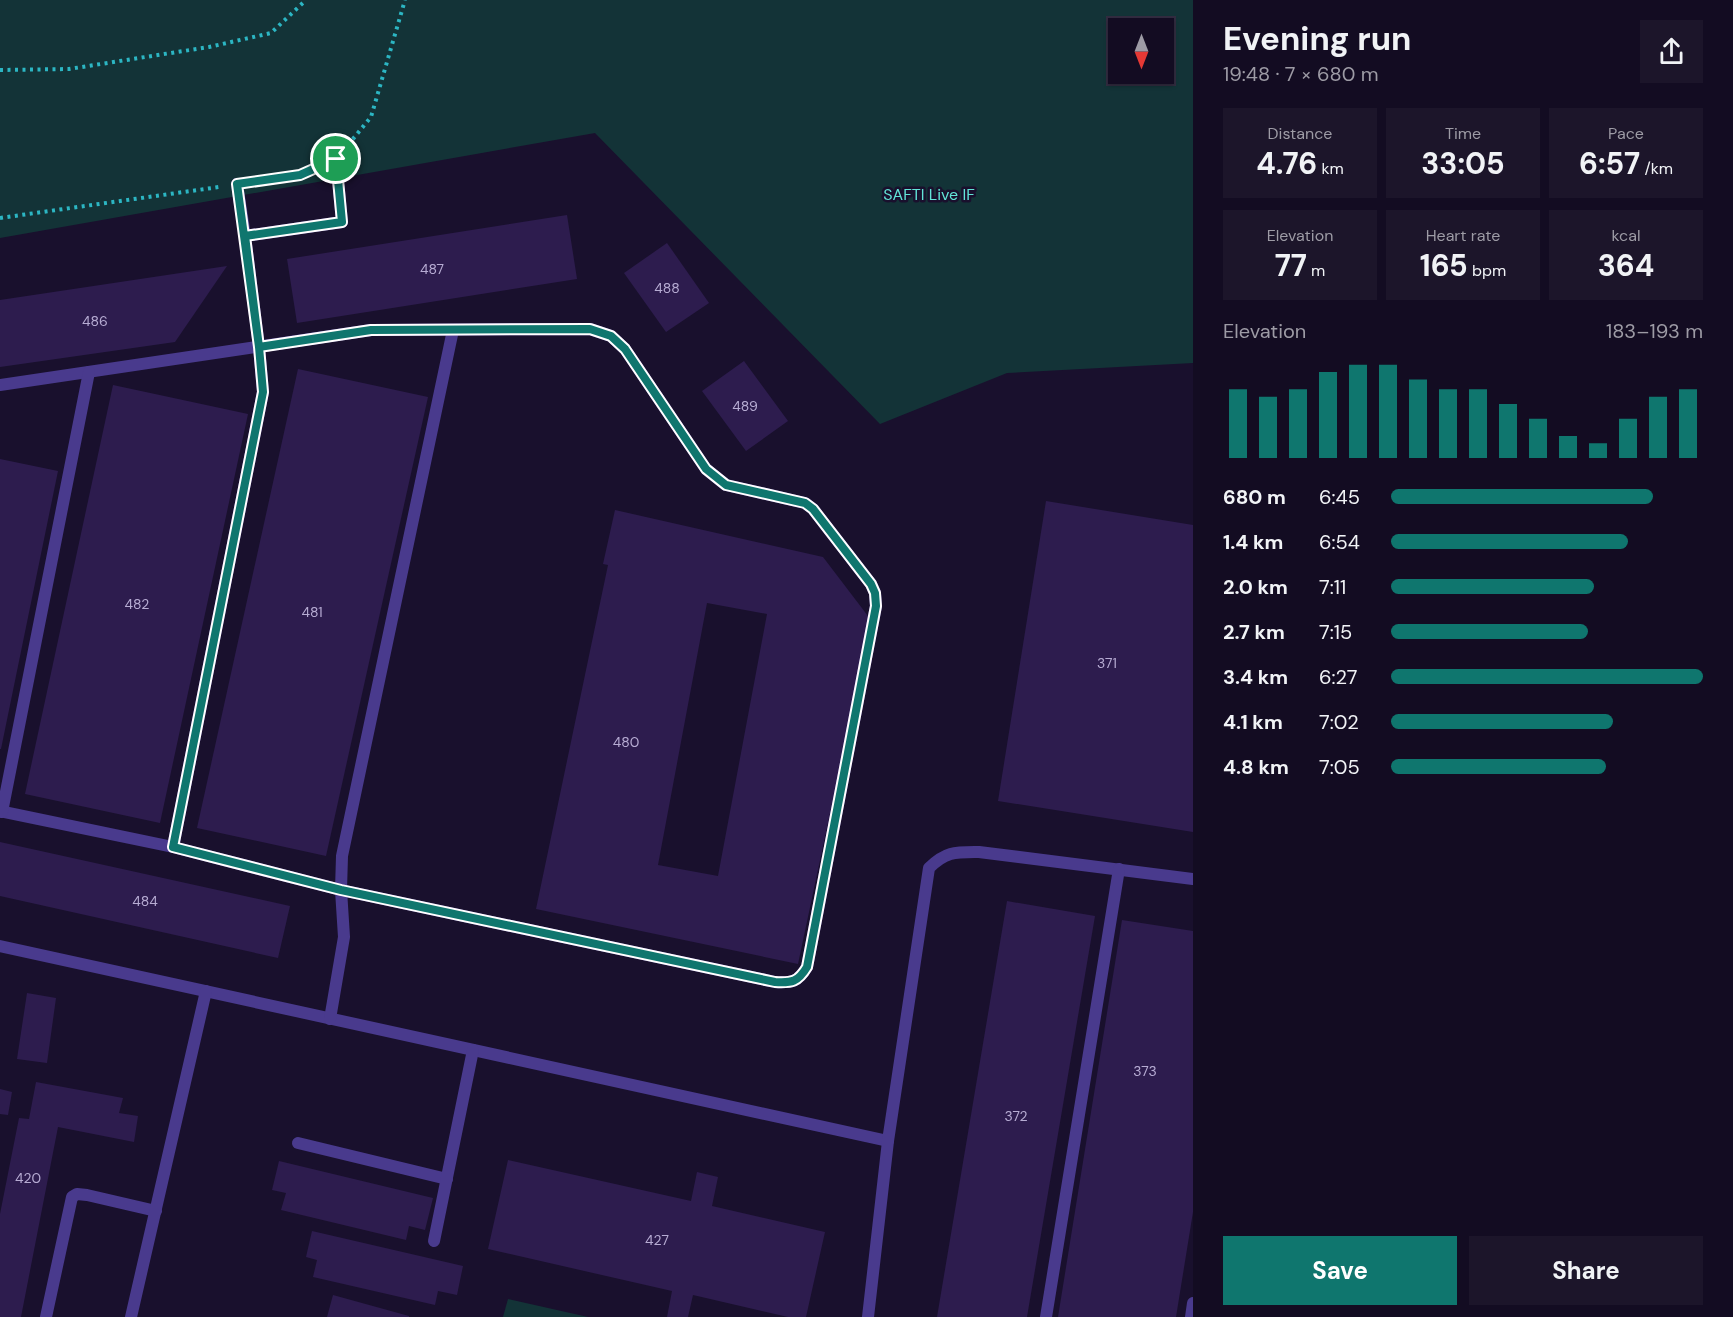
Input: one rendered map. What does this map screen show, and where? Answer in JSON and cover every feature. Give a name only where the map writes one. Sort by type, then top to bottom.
[{"type":"lane","points":[[245,236],[342,222],[336,159]]},
{"type":"lane","points":[[173,847],[263,392],[237,184]]},
{"type":"lane","points":[[0,385],[371,330],[590,329],[611,336],[625,349],[706,469],[717,480],[726,485],[805,503],[813,509],[871,584],[875,593],[876,606],[807,967],[801,976],[790,982],[775,982],[341,890],[173,847],[1,812],[89,372]]},
{"type":"lane","points":[[330,1018],[344,937],[341,890],[342,856],[453,330]]},
{"type":"lane","points":[[868,1317],[888,1141],[929,868],[940,857],[957,852],[979,852],[1193,879]]},
{"type":"lane","points":[[1046,1317],[1119,869]]},
{"type":"lane","points":[[0,946],[888,1141]]},
{"type":"lane","points":[[132,1317],[206,991]]},
{"type":"lane","points":[[435,1241],[473,1050]]},
{"type":"lane","points":[[298,1143],[447,1179]]},
{"type":"lane","points":[[46,1317],[72,1197],[77,1194],[87,1195],[156,1211]]},
{"type":"lane","points":[[1191,1317],[1193,1303]]},
{"type":"path","points":[[0,70],[69,69],[209,47],[271,33],[306,0]]},
{"type":"path","points":[[0,218],[300,175],[336,159],[371,117],[405,0]]},
{"type":"green space","name":"SAFTI Live IF","points":[[0,0],[1193,0],[1193,363],[1007,373],[880,424],[595,133],[0,238]]},
{"type":"green space","points":[[508,1299],[588,1317],[503,1317]]},
{"type":"building","points":[[567,215],[577,279],[297,323],[287,259]]},
{"type":"building","points":[[667,243],[709,303],[666,332],[624,273]]},
{"type":"building","points":[[227,266],[175,342],[0,367],[0,300]]},
{"type":"building","points":[[744,361],[788,421],[746,451],[702,391]]},
{"type":"building","points":[[298,369],[428,397],[326,856],[197,828]]},
{"type":"building","points":[[113,385],[248,414],[160,823],[25,794]]},
{"type":"building","points":[[0,459],[58,471],[1,749],[0,749]]},
{"type":"building","points":[[1046,501],[1193,525],[1193,832],[998,801]]},
{"type":"building","points":[[615,510],[823,557],[871,620],[798,964],[536,909],[608,565],[603,564]],"holes":[[[707,603],[767,614],[718,876],[658,865]]]},
{"type":"building","points":[[0,842],[290,906],[278,958],[0,896]]},
{"type":"building","points":[[1007,901],[1095,916],[1027,1317],[937,1317]]},
{"type":"building","points":[[1122,920],[1193,931],[1193,1212],[1176,1317],[1058,1317]]},
{"type":"building","points":[[27,993],[56,998],[47,1063],[17,1059]]},
{"type":"building","points":[[36,1082],[123,1098],[119,1113],[138,1116],[134,1142],[58,1127],[21,1317],[0,1317],[0,1214],[19,1118],[29,1119]]},
{"type":"building","points":[[0,1089],[12,1092],[8,1115],[0,1114]]},
{"type":"building","points":[[508,1160],[691,1201],[697,1172],[718,1177],[712,1206],[825,1232],[806,1317],[788,1317],[693,1295],[688,1317],[667,1317],[672,1291],[488,1249]]},
{"type":"building","points":[[279,1161],[433,1198],[425,1230],[409,1226],[406,1240],[281,1210],[286,1193],[272,1190]]},
{"type":"building","points":[[312,1231],[463,1266],[457,1295],[438,1291],[435,1305],[313,1277],[317,1260],[306,1257]]},
{"type":"building","points":[[333,1295],[409,1316],[409,1317],[327,1317]]},
{"type":"route","points":[[336,159],[342,222],[245,236],[259,347],[371,330],[590,329],[611,336],[625,349],[706,469],[717,480],[726,485],[805,503],[813,509],[871,584],[875,593],[876,606],[807,967],[801,976],[790,982],[775,982],[341,890],[173,847],[263,392],[237,184],[300,175],[336,159]]}]
